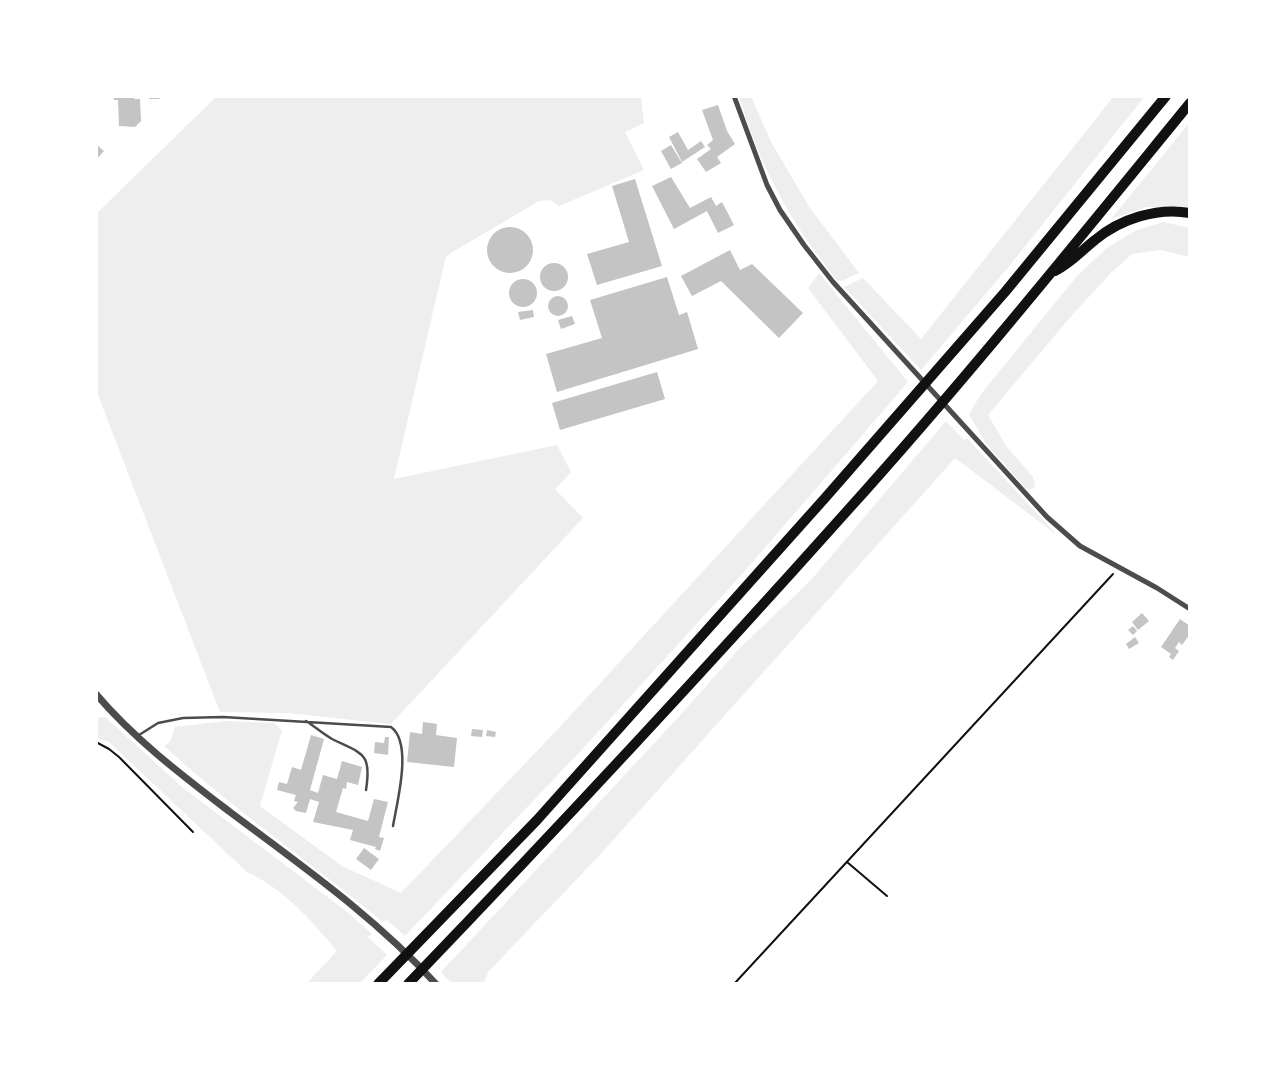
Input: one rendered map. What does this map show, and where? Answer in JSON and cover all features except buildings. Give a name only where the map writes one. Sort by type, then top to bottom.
[{"type":"highway","points":[[378,984],[536,820],[826,498],[1011,284],[1166,96]]},
{"type":"highway","points":[[408,984],[550,836],[848,510],[1052,272],[1190,103]]},
{"type":"highway","points":[[1052,272],[1070,263],[1096,239],[1117,226],[1149,213],[1190,213]]},
{"type":"street","points":[[734,96],[755,156],[780,210],[833,282],[1047,516],[1080,546],[1120,566],[1190,609]]},
{"type":"street","points":[[96,694],[99,703],[200,788],[352,904],[380,928],[436,984]]},
{"type":"lane","points":[[138,736],[158,723],[183,718],[224,716],[391,727],[397,731],[403,752],[393,826]]},
{"type":"lane","points":[[305,720],[330,738],[362,753],[366,761],[366,790]]},
{"type":"path","points":[[734,984],[1120,566]]},
{"type":"path","points":[[96,742],[119,757],[193,832]]},
{"type":"path","points":[[847,862],[887,896]]},
{"type":"shaded area","points":[[217,96],[641,96],[644,123],[625,132],[644,170],[559,206],[550,200],[539,201],[446,256],[394,479],[557,445],[571,472],[555,489],[583,518],[391,724],[287,713],[220,712],[96,390],[96,214]]},
{"type":"shaded area","points":[[739,96],[751,96],[771,142],[810,208],[859,273],[842,281],[837,280],[805,237],[778,193],[767,170],[756,146]]},
{"type":"shaded area","points":[[1114,96],[1145,96],[1010,265],[921,370],[844,287],[863,278],[921,339]]},
{"type":"shaded area","points":[[1190,122],[1190,207],[1147,207],[1111,219]]},
{"type":"shaded area","points":[[1163,222],[1190,228],[1190,257],[1160,250],[1132,254],[1112,272],[1073,314],[988,415],[1006,446],[1033,477],[1035,486],[1033,489],[1026,489],[985,442],[969,414],[981,394],[1077,276],[1108,247],[1137,230]]},
{"type":"shaded area","points":[[819,273],[908,382],[744,572],[587,744],[405,936],[387,920],[383,922],[245,814],[164,746],[170,742],[175,727],[225,721],[274,723],[282,730],[260,806],[342,866],[401,893],[558,729],[878,381],[808,288]]},
{"type":"shaded area","points":[[946,421],[964,440],[967,438],[1057,535],[955,458],[598,857],[488,972],[484,984],[452,984],[441,972],[674,722],[739,649],[811,580]]},
{"type":"shaded area","points":[[105,717],[182,787],[346,911],[372,934],[368,937],[387,955],[359,984],[306,984],[337,951],[307,917],[285,896],[247,872],[109,742],[96,738],[96,718]]}]
